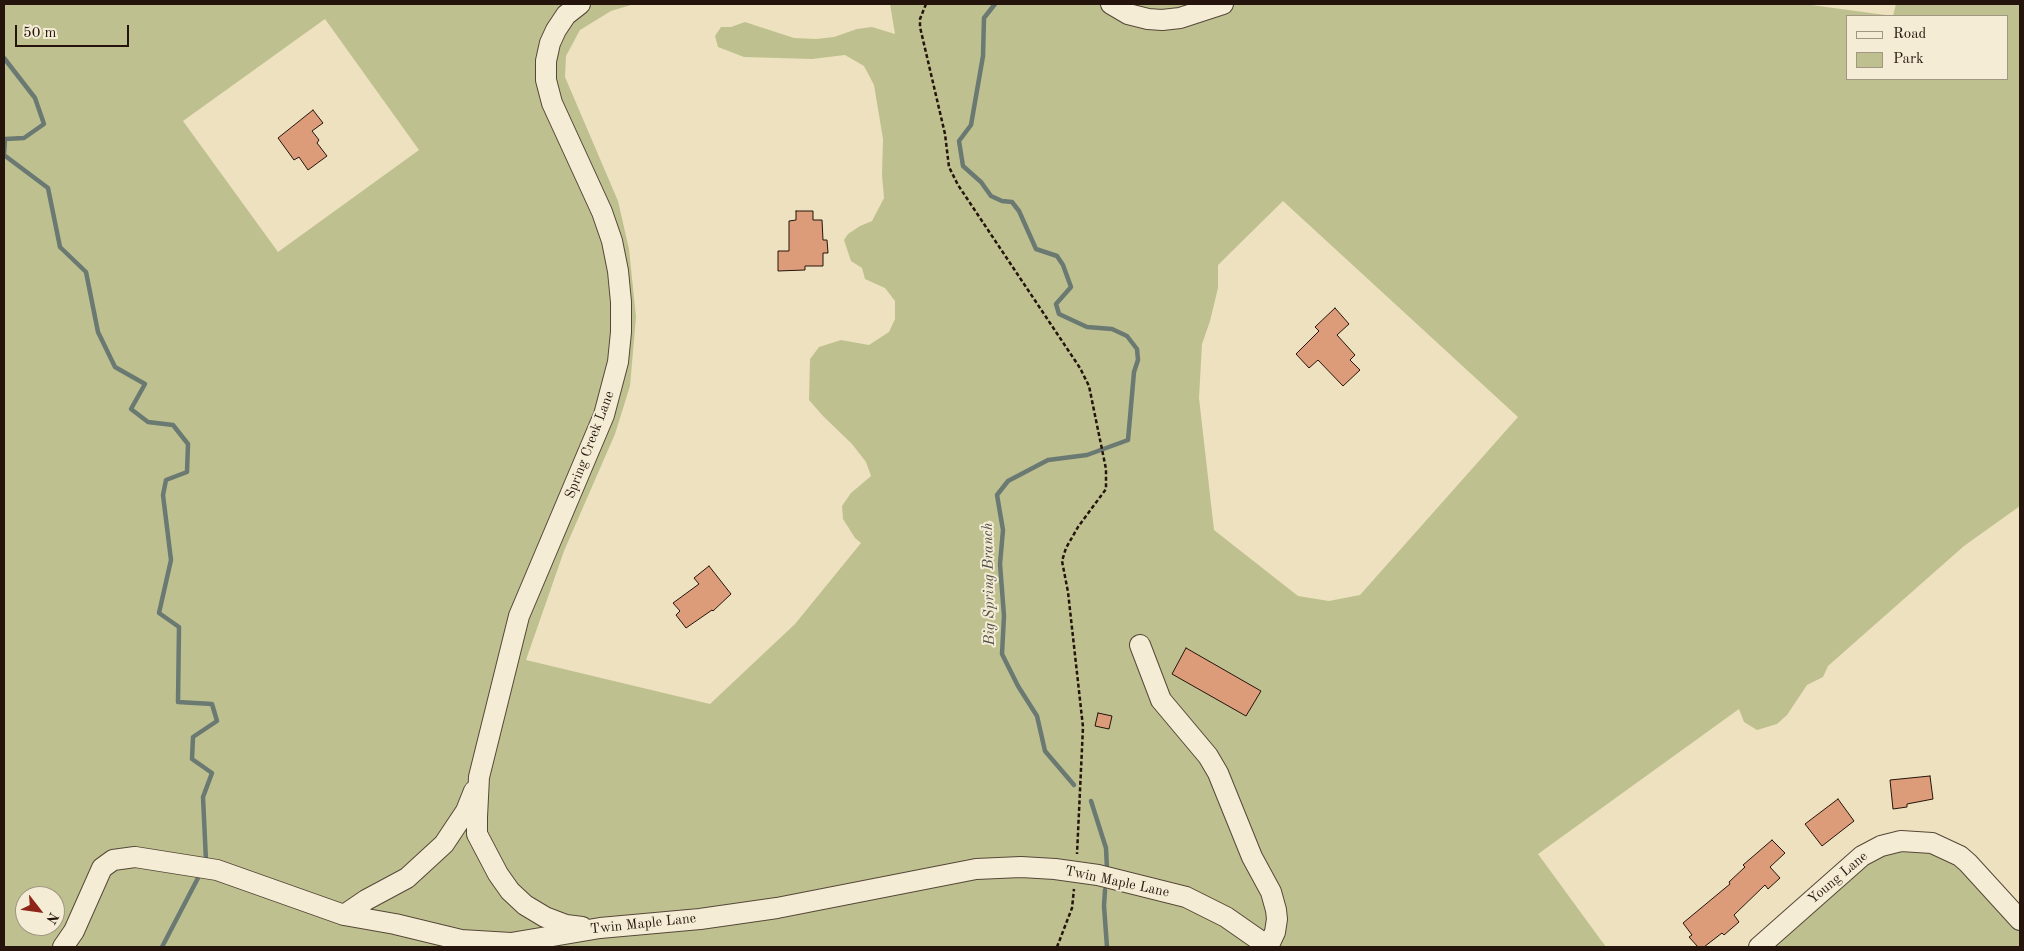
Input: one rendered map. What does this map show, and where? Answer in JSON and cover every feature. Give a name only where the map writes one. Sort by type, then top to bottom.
[{"type":"street","name":"Spring Creek Lane","points":[[344,915],[366,900],[407,878],[444,844],[466,811],[479,777],[519,616],[604,415],[618,362],[621,302],[618,271],[612,241],[602,212],[552,103],[546,80],[546,61],[550,43],[566,15],[580,4]]},
{"type":"street","points":[[1111,4],[1128,14],[1162,20],[1180,18],[1223,4]]},
{"type":"street","points":[[1140,645],[1160,700],[1208,756],[1218,773],[1249,850],[1271,892],[1277,920],[1275,932],[1267,947]]},
{"type":"street","name":"Spring Creek Lane","points":[[479,777],[477,834],[498,874],[510,891],[525,905],[545,917],[566,925],[600,928]]},
{"type":"street","name":"Young Lane","points":[[1759,947],[1862,856],[1880,846],[1901,841],[1932,843],[1960,856],[2020,920]]},
{"type":"street","name":"Twin Maple Lane","points":[[63,947],[74,931],[102,868],[113,860],[123,858],[154,859],[217,870],[344,915],[395,924],[461,940],[511,943],[600,928],[700,919],[777,908],[976,870],[1021,867],[1076,872],[1123,881],[1186,898],[1226,917],[1260,940],[1267,947]]},
{"type":"path","points":[[926,4],[920,19],[920,27],[945,134],[949,167],[958,185],[1080,368],[1089,386],[1106,468],[1106,489],[1078,527],[1066,548],[1062,561],[1068,592],[1083,727],[1076,872],[1072,908],[1057,947]]},
{"type":"green space","points":[[4,4],[634,4],[611,11],[580,30],[566,56],[565,77],[618,201],[629,249],[636,317],[630,386],[615,434],[564,551],[526,660],[710,704],[795,624],[861,543],[855,538],[843,519],[842,506],[851,493],[871,476],[866,462],[852,444],[809,400],[810,359],[819,347],[841,340],[869,345],[889,332],[895,319],[895,301],[885,288],[865,279],[862,268],[851,261],[844,240],[848,234],[872,221],[884,198],[882,175],[883,139],[874,85],[864,66],[845,55],[812,59],[744,57],[718,47],[715,36],[721,27],[731,27],[745,22],[794,38],[816,39],[834,37],[857,29],[872,27],[895,34],[890,4],[1804,4],[1886,15],[1846,15],[1846,80],[2009,80],[2009,15],[1893,15],[1896,4],[2020,4],[2020,506],[1964,546],[1828,666],[1823,677],[1807,685],[1787,715],[1777,724],[1757,730],[1744,722],[1739,709],[1538,854],[1606,947],[4,947]],"holes":[[[325,19],[419,150],[278,252],[183,121]],[[1283,201],[1518,417],[1360,595],[1329,601],[1298,596],[1214,530],[1199,398],[1202,344],[1218,288],[1218,265]]]},
{"type":"green space","points":[[1932,843],[2020,920],[2020,947],[1759,947],[1862,856]]},
{"type":"building","points":[[313,110],[323,123],[312,131],[319,140],[317,143],[327,156],[308,170],[299,157],[294,160],[278,138]]},
{"type":"building","points":[[796,211],[813,211],[813,220],[822,220],[823,240],[827,240],[828,253],[823,253],[823,266],[805,266],[805,270],[778,271],[778,251],[789,251],[789,221],[796,220]]},
{"type":"building","points":[[1335,308],[1349,324],[1337,335],[1355,355],[1350,360],[1360,370],[1343,386],[1318,360],[1309,368],[1296,354],[1319,331],[1315,327]]},
{"type":"building","points":[[709,566],[731,594],[713,611],[686,628],[676,615],[680,611],[673,603],[699,584],[694,578]]},
{"type":"building","points":[[1186,648],[1261,691],[1246,716],[1172,674]]},
{"type":"building","points":[[1098,713],[1112,716],[1109,729],[1095,726]]},
{"type":"building","points":[[1930,776],[1933,799],[1893,809],[1890,780]]},
{"type":"building","points":[[1838,799],[1854,821],[1822,846],[1805,824]]},
{"type":"building","points":[[1772,840],[1785,853],[1770,867],[1780,878],[1768,889],[1765,885],[1734,915],[1739,922],[1724,935],[1722,933],[1704,947],[1698,947],[1689,937],[1692,935],[1683,923],[1730,884],[1729,882],[1745,867],[1743,865]]},
{"type":"waterway","name":"Big Spring Branch","points":[[995,4],[984,18],[983,56],[971,125],[959,141],[963,166],[981,182],[991,196],[1002,201],[1012,202],[1019,211],[1036,249],[1057,256],[1063,265],[1071,287],[1056,304],[1059,314],[1087,327],[1112,329],[1127,336],[1137,349],[1138,360],[1134,372],[1128,440],[1087,455],[1048,460],[1008,481],[997,495],[1003,530],[1000,564],[1004,616],[1002,654],[1018,686],[1037,716],[1045,751],[1074,785]]},
{"type":"waterway","points":[[4,58],[35,98],[44,124],[24,138],[5,139],[4,154]]},
{"type":"waterway","points":[[4,155],[48,188],[60,247],[86,272],[98,332],[115,367],[145,384],[131,409],[148,422],[173,425],[188,444],[187,472],[166,480],[163,495],[171,560],[159,613],[179,627],[178,702],[212,704],[217,721],[193,737],[192,759],[212,773],[203,797],[206,861]]},
{"type":"waterway","name":"Big Spring Branch","points":[[1091,801],[1106,848],[1107,869]]},
{"type":"waterway","points":[[162,947],[198,878]]},
{"type":"waterway","name":"Big Spring Branch","points":[[1105,890],[1104,906],[1107,947]]}]
